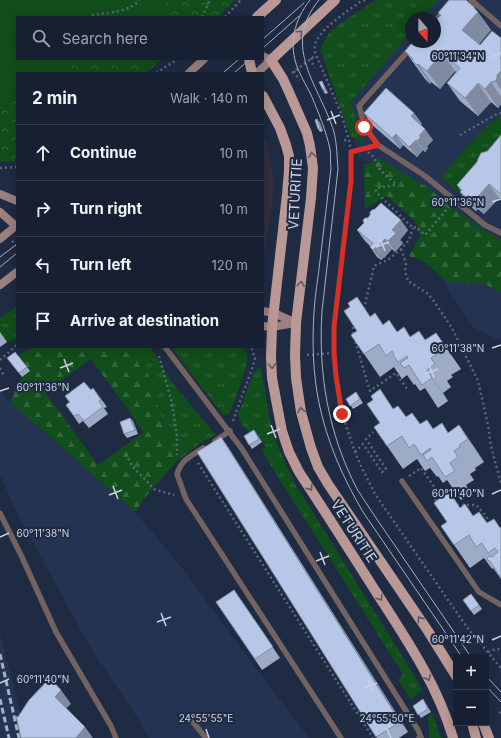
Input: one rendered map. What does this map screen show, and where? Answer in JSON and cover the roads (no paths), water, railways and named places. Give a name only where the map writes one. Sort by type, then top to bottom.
[{"type":"main road","points":[[258,16],[276,0]]},
{"type":"main road","points":[[258,72],[267,58],[336,0]]},
{"type":"main road","name":"VETURITIE","points":[[267,58],[283,79],[307,133],[313,168],[311,198],[296,323],[295,355],[296,378],[301,412],[311,448],[318,467],[328,484],[428,631],[453,671]]},
{"type":"main road","points":[[190,72],[203,60]]},
{"type":"main road","points":[[249,60],[252,72]]},
{"type":"main road","name":"VETURITIE","points":[[264,98],[280,128],[289,156],[287,194],[274,313],[267,326],[272,378],[281,425],[289,452],[299,472],[410,644],[440,701],[453,738]]},
{"type":"main road","points":[[0,194],[16,201]]},
{"type":"main road","points":[[0,212],[16,225]]},
{"type":"main road","points":[[0,240],[16,227]]},
{"type":"main road","points":[[0,285],[16,273]]},
{"type":"main road","points":[[264,311],[274,313],[296,323]]},
{"type":"main road","points":[[267,326],[296,323]]},
{"type":"main road","points":[[473,726],[476,738]]},
{"type":"main road","points":[[484,726],[489,738]]},
{"type":"lane","points":[[471,0],[501,26]]},
{"type":"lane","points":[[441,14],[449,5]]},
{"type":"lane","points":[[411,48],[359,106],[364,127],[378,145],[426,176],[485,225],[501,233]]},
{"type":"lane","points":[[166,348],[230,431],[250,461],[418,730],[421,737],[419,738]]},
{"type":"lane","points":[[212,443],[230,431]]},
{"type":"lane","points":[[206,447],[186,459],[180,466],[177,474],[186,499],[341,738]]},
{"type":"lane","points":[[402,481],[480,592],[501,605]]},
{"type":"lane","points":[[0,513],[56,632],[111,726],[116,738]]},
{"type":"lane","points":[[192,721],[206,738]]},
{"type":"tram line","points":[[310,0],[304,8],[297,24],[294,33],[293,51],[298,69],[317,110],[330,151],[331,168],[313,323],[314,369],[322,417],[326,432],[342,473],[363,512],[460,654]]},
{"type":"tram line","points":[[319,0],[308,17],[303,34],[303,50],[313,82],[334,132],[337,150],[338,169],[322,311],[321,334],[324,380],[332,424],[347,468],[357,489],[469,654]]},
{"type":"tram line","points":[[264,38],[304,3]]},
{"type":"tram line","points":[[264,47],[299,16]]},
{"type":"tram line","points":[[224,72],[238,60]]},
{"type":"tram line","points":[[235,72],[249,60]]},
{"type":"tram line","points":[[0,257],[16,245]]},
{"type":"tram line","points":[[0,267],[16,254]]},
{"type":"tram line","points":[[489,679],[501,692]]},
{"type":"tram line","points":[[489,689],[501,702]]},
{"type":"railway","points":[[0,654],[19,738]]},
{"type":"railway","points":[[0,699],[9,738]]}]
